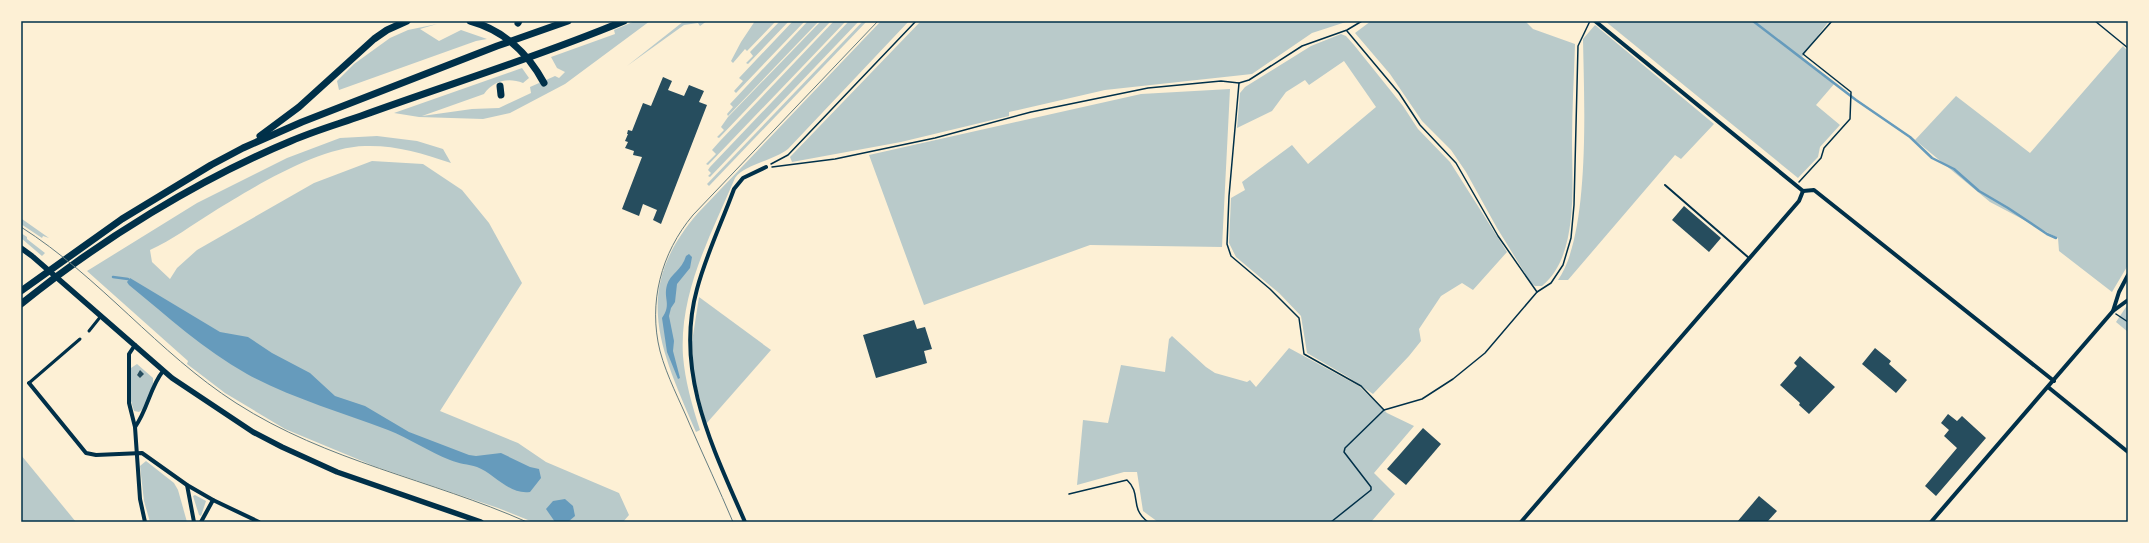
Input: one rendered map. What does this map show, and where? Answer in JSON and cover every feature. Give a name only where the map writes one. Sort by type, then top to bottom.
[{"type":"highway","points":[[243,148],[299,107],[374,39],[387,30],[407,21]]},
{"type":"highway","points":[[470,21],[495,31],[512,42],[533,65],[544,83]]},
{"type":"highway","points":[[21,291],[122,219],[211,165],[243,148],[309,119],[496,46],[568,21]]},
{"type":"highway","points":[[21,304],[46,284],[127,229],[183,195],[242,163],[293,140],[624,21]]},
{"type":"highway","points":[[500,86],[501,95]]},
{"type":"main road","points":[[21,248],[135,345],[163,371],[189,391],[229,418],[282,447],[337,472],[481,522]]},
{"type":"street","points":[[1595,21],[1803,190],[1814,190],[2054,380]]},
{"type":"street","points":[[745,522],[701,418],[691,369],[690,338],[697,288],[734,189],[743,178],[766,167]]},
{"type":"street","points":[[1521,522],[1799,201],[1803,190]]},
{"type":"street","points":[[2113,311],[2118,292],[2128,275]]},
{"type":"street","points":[[1931,522],[2113,311],[2128,300]]},
{"type":"street","points":[[89,331],[101,316]]},
{"type":"street","points":[[80,339],[29,382],[86,452],[96,455],[137,453],[146,456],[186,485],[213,500],[260,522]]},
{"type":"street","points":[[135,345],[129,354],[129,398],[135,427],[140,499],[145,522]]},
{"type":"street","points":[[135,427],[143,414],[157,380],[163,371]]},
{"type":"street","points":[[2048,387],[2128,452]]},
{"type":"street","points":[[186,485],[194,522]]},
{"type":"street","points":[[201,522],[213,500]]},
{"type":"lane","points":[[1665,185],[1750,258]]},
{"type":"path","points":[[766,167],[788,154],[916,21]]},
{"type":"path","points":[[766,167],[835,158],[935,138],[1031,112],[1148,88],[1221,82],[1239,83],[1249,80],[1302,46],[1346,30],[1362,21]]},
{"type":"path","points":[[1331,522],[1371,490],[1371,487],[1344,452],[1345,448],[1384,410],[1422,398],[1453,379],[1485,352],[1536,292],[1551,283],[1563,265],[1572,238],[1576,159],[1578,46],[1590,21]]},
{"type":"path","points":[[1796,184],[1821,158],[1824,148],[1850,119],[1851,92],[1803,54],[1832,21]]},
{"type":"path","points":[[2096,21],[2128,48]]},
{"type":"path","points":[[1346,30],[1399,93],[1420,125],[1456,163],[1498,236],[1536,292]]},
{"type":"path","points":[[1239,83],[1229,196],[1227,244],[1231,256],[1270,289],[1298,318],[1304,354],[1361,386],[1384,410]]},
{"type":"path","points":[[2113,311],[2128,322]]},
{"type":"path","points":[[1068,494],[1127,480],[1133,486],[1138,513],[1148,522]]},
{"type":"shaded area","points":[[635,21],[650,21],[565,84],[510,113],[483,119],[419,117],[394,113],[522,68],[529,78],[523,83],[512,80],[501,81],[492,86],[484,94],[422,116],[472,109],[499,108],[531,93],[530,87],[555,76],[559,78],[565,72],[557,68],[551,57],[615,34],[614,30]]},
{"type":"shaded area","points":[[684,21],[707,21],[700,26],[698,23],[684,25],[627,66]]},
{"type":"shaded area","points":[[755,21],[776,21],[747,51],[745,49],[733,63],[731,61],[741,42]]},
{"type":"shaded area","points":[[780,21],[789,21],[748,64],[746,63],[753,56],[750,52]]},
{"type":"shaded area","points":[[793,21],[805,21],[736,93],[734,91],[743,81],[739,78]]},
{"type":"shaded area","points":[[808,21],[819,21],[728,116],[727,114],[733,107],[730,104]]},
{"type":"shaded area","points":[[821,21],[831,21],[719,138],[717,137],[724,130],[721,127],[728,117]]},
{"type":"shaded area","points":[[834,21],[846,21],[708,165],[706,164],[716,154],[712,150],[720,141]]},
{"type":"shaded area","points":[[849,21],[859,21],[710,177],[708,176],[711,173],[708,170],[710,167]]},
{"type":"shaded area","points":[[863,21],[867,21],[709,186],[707,184]]},
{"type":"shaded area","points":[[881,21],[909,21],[788,149],[775,157],[745,169],[735,178],[698,264],[686,309],[683,332],[683,356],[689,393],[700,430],[696,432],[672,374],[663,347],[658,321],[658,295],[664,269],[677,241],[698,213]]},
{"type":"shaded area","points":[[921,21],[1349,21],[1312,33],[1252,74],[1105,90],[1009,112],[1009,116],[901,142],[792,162],[790,157]]},
{"type":"shaded area","points":[[1371,21],[1525,21],[1533,29],[1575,44],[1572,117],[1573,178],[1571,219],[1568,239],[1562,257],[1554,273],[1542,286],[1535,286],[1531,283],[1497,228],[1466,172],[1451,150],[1422,121],[1390,74],[1355,33]]},
{"type":"shaded area","points":[[1605,21],[1829,21],[1802,57],[1835,83],[1816,105],[1840,125],[1820,147],[1818,157],[1798,178]]},
{"type":"shaded area","points":[[437,24],[420,29],[439,41],[461,30],[487,39],[476,41],[339,90],[337,81],[354,64],[390,38],[408,30]]},
{"type":"shaded area","points":[[1595,25],[1714,124],[1681,159],[1675,155],[1568,280],[1558,280],[1569,259],[1576,231],[1581,199],[1584,129],[1583,39]]},
{"type":"shaded area","points":[[1341,34],[1346,36],[1354,45],[1403,106],[1418,129],[1450,162],[1507,252],[1473,290],[1462,283],[1441,296],[1419,329],[1421,341],[1373,394],[1348,377],[1307,353],[1301,316],[1279,293],[1236,257],[1229,243],[1231,198],[1245,190],[1242,182],[1292,145],[1308,164],[1376,107],[1344,61],[1309,85],[1305,80],[1286,92],[1272,111],[1237,128],[1240,93],[1245,87],[1311,46]]},
{"type":"shaded area","points":[[2123,46],[2128,51],[2128,265],[2112,292],[2059,251],[2058,238],[1990,202],[1915,140],[1956,96],[2030,153]]},
{"type":"shaded area","points":[[1230,89],[1222,247],[1090,245],[924,305],[869,155],[1141,94]]},
{"type":"shaded area","points":[[377,136],[417,141],[443,149],[451,163],[398,148],[376,146],[347,148],[327,153],[286,170],[229,202],[174,237],[150,250],[152,262],[170,279],[177,268],[197,250],[314,183],[372,161],[423,164],[462,190],[489,223],[522,283],[440,411],[518,443],[546,462],[619,493],[629,515],[623,522],[533,522],[498,508],[374,466],[285,429],[225,393],[187,364],[188,361],[87,271],[197,203],[287,158],[340,138]]},
{"type":"shaded area","points":[[21,219],[49,238],[43,236],[42,238],[21,224]]},
{"type":"shaded area","points":[[21,233],[45,253],[42,256],[21,238]]},
{"type":"shaded area","points":[[699,297],[771,350],[706,424],[693,371],[692,342]]},
{"type":"shaded area","points":[[2128,304],[2128,332],[2116,322]]},
{"type":"shaded area","points":[[1172,336],[1206,367],[1215,373],[1247,382],[1250,380],[1256,387],[1289,348],[1359,386],[1387,413],[1414,426],[1374,473],[1395,494],[1371,522],[1158,522],[1143,511],[1137,472],[1124,472],[1077,485],[1083,420],[1108,423],[1121,365],[1165,372],[1169,339]]},
{"type":"shaded area","points":[[137,364],[153,378],[153,387],[148,401],[139,412],[134,411],[131,401],[131,368]]},
{"type":"shaded area","points":[[21,455],[76,522],[21,522]]},
{"type":"shaded area","points":[[146,461],[174,483],[178,490],[187,522],[150,522],[144,501],[140,466]]},
{"type":"shaded area","points":[[195,495],[206,501],[201,516],[199,515],[193,496]]},
{"type":"water","points":[[689,254],[692,257],[690,268],[677,284],[675,302],[671,308],[669,316],[674,341],[673,351],[680,378],[678,379],[667,352],[662,318],[667,305],[667,285],[682,265],[686,256]]},
{"type":"water","points":[[130,278],[220,332],[248,337],[272,353],[310,373],[335,396],[365,406],[409,432],[469,455],[476,456],[501,453],[530,467],[539,469],[541,478],[530,492],[515,490],[477,467],[450,460],[388,430],[299,398],[264,383],[231,365],[186,332],[129,285],[127,282]]},
{"type":"water","points":[[565,499],[573,506],[575,516],[568,522],[555,522],[546,509],[553,501]]},
{"type":"building","points":[[663,77],[672,81],[668,90],[684,96],[689,85],[704,91],[699,102],[707,105],[661,224],[653,220],[657,210],[643,204],[639,216],[622,209],[642,157],[633,155],[634,151],[625,148],[628,142],[625,141],[628,130],[632,131],[643,103],[651,106]]},
{"type":"building","points":[[1684,206],[1721,238],[1709,252],[1672,220]]},
{"type":"building","points":[[914,320],[917,329],[925,327],[932,349],[924,351],[927,363],[876,378],[863,335]]},
{"type":"building","points":[[1875,348],[1891,361],[1889,364],[1907,380],[1896,393],[1862,364]]},
{"type":"building","points":[[1800,356],[1835,387],[1809,414],[1799,405],[1800,403],[1780,385],[1797,366],[1794,363]]},
{"type":"building","points":[[140,370],[144,374],[140,378],[137,375]]},
{"type":"building","points":[[1948,414],[1957,421],[1962,416],[1986,438],[1936,496],[1925,486],[1957,448],[1944,436],[1949,430],[1941,423]]},
{"type":"building","points":[[1423,428],[1441,444],[1406,485],[1387,469]]},
{"type":"building","points":[[1759,496],[1777,511],[1767,522],[1737,522]]},
{"type":"waterway","points":[[1753,21],[1856,100],[1910,137],[1932,158],[1954,169],[1979,191],[2047,234],[2056,238]]},
{"type":"waterway","points":[[113,277],[128,279]]},
{"type":"tram line","points":[[733,522],[663,361],[657,333],[656,315],[660,279],[665,262],[673,246],[693,215],[878,21]]},
{"type":"tram line","points":[[21,227],[50,247],[77,269],[181,361],[236,403],[271,423],[343,455],[490,507],[527,522]]}]
